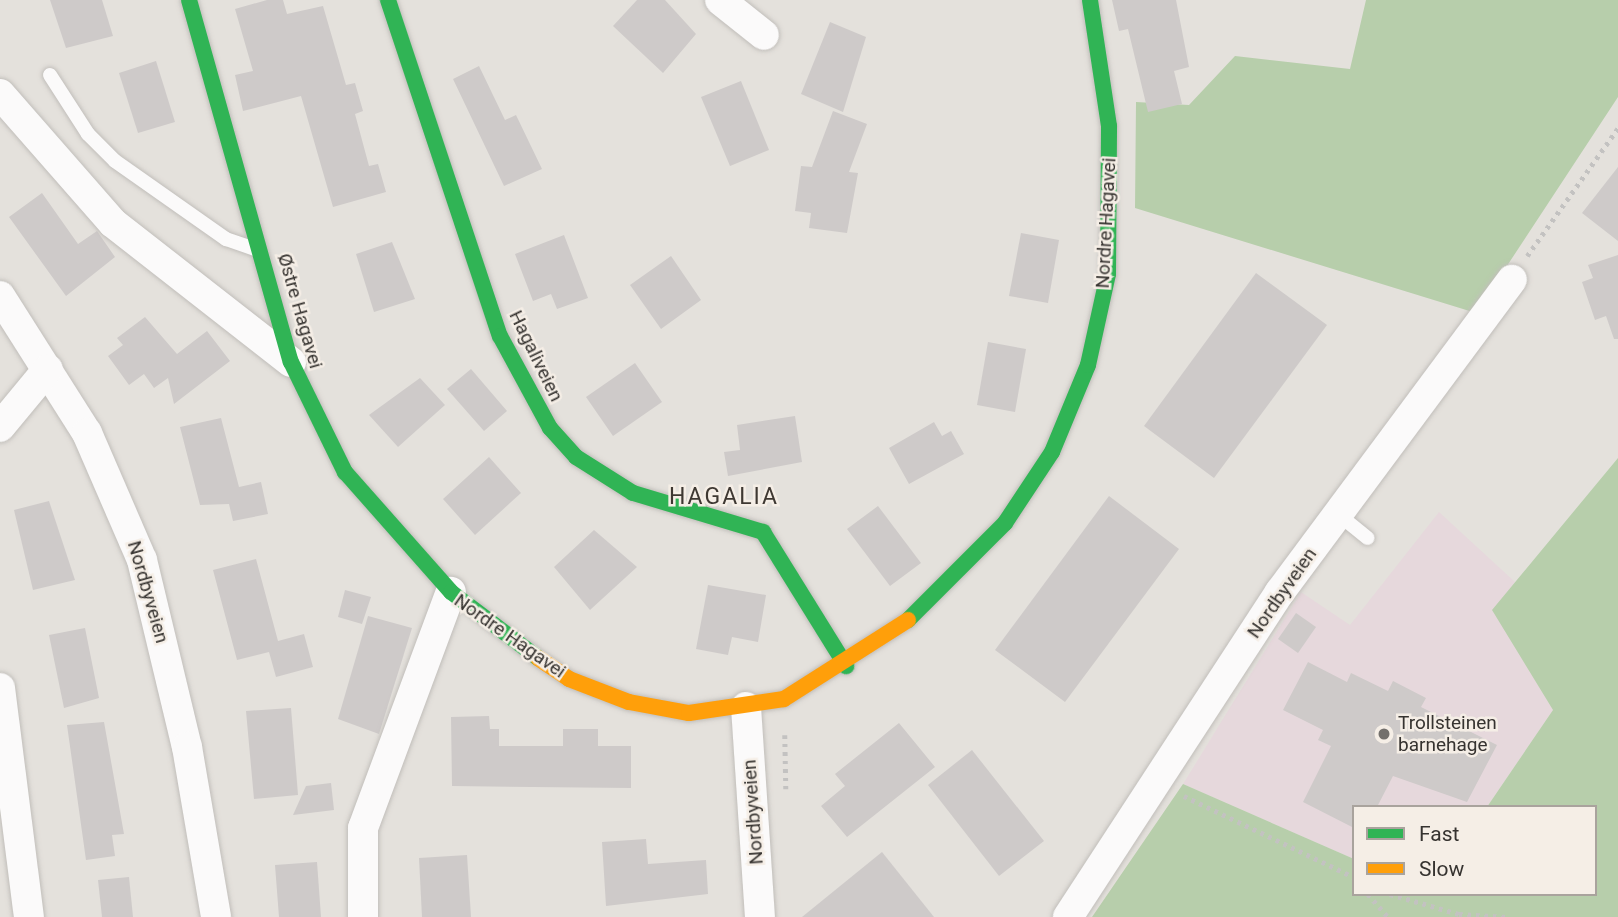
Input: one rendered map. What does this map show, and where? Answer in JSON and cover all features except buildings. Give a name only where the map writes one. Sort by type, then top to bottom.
[{"type":"street","name":"Østre Hagavei","points":[[189,0],[291,362],[345,472],[451,592]]},
{"type":"street","name":"Hagaliveien","points":[[388,0],[500,336],[550,428],[576,457],[633,493],[763,532],[846,666]]},
{"type":"street","points":[[720,0],[764,34]]},
{"type":"street","name":"Nordre Hagavei","points":[[363,917],[363,828],[451,592],[569,679],[605,693],[689,713],[746,707],[784,699],[846,666],[950,584],[1005,523],[1052,453],[1088,365],[1108,274],[1109,126],[1090,0]]},
{"type":"street","points":[[0,94],[113,223],[291,362]]},
{"type":"street","name":"Nordbyveien","points":[[1068,917],[1158,783],[1280,592],[1512,280]]},
{"type":"street","name":"Nordbyveien","points":[[0,296],[88,433],[142,560],[187,747],[216,917]]},
{"type":"street","points":[[0,427],[48,369]]},
{"type":"street","points":[[0,688],[29,917]]},
{"type":"street","name":"Nordbyveien","points":[[746,707],[760,917]]},
{"type":"lane","points":[[50,75],[88,134],[115,162],[226,240],[260,250]]},
{"type":"lane","points":[[1338,514],[1368,538]]},
{"type":"path","points":[[1512,280],[1618,128]]},
{"type":"path","points":[[1158,783],[1352,877]]},
{"type":"path","points":[[1370,896],[1388,917]]},
{"type":"path","points":[[1397,896],[1459,914],[1507,917]]},
{"type":"shaded area","points":[[1439,512],[1515,582],[1493,610],[1553,710],[1488,805],[1352,805],[1352,858],[1183,784],[1301,592],[1350,625]]},
{"type":"green space","points":[[1366,0],[1618,0],[1618,97],[1476,313],[1135,208],[1136,102],[1189,105],[1235,56],[1350,69]]},
{"type":"green space","points":[[1618,458],[1618,917],[1092,917],[1183,784],[1352,858],[1352,896],[1597,896],[1597,805],[1488,805],[1553,710],[1492,610]]},
{"type":"traffic: fast","points":[[189,0],[291,362],[345,472],[451,592],[538,658]]},
{"type":"traffic: fast","points":[[388,0],[500,336],[550,428],[576,457],[633,493],[763,532],[846,666]]},
{"type":"traffic: fast","points":[[908,620],[1005,523],[1052,452],[1088,365],[1108,274],[1109,126],[1090,0]]},
{"type":"traffic: slow","points":[[538,658],[569,679],[629,702],[689,713],[784,699],[908,620]]},
{"type":"place","name":"Trollsteinen barnehage","points":[[1384,734]]},
{"type":"district","name":"HAGALIA","points":[[724,497]]}]
